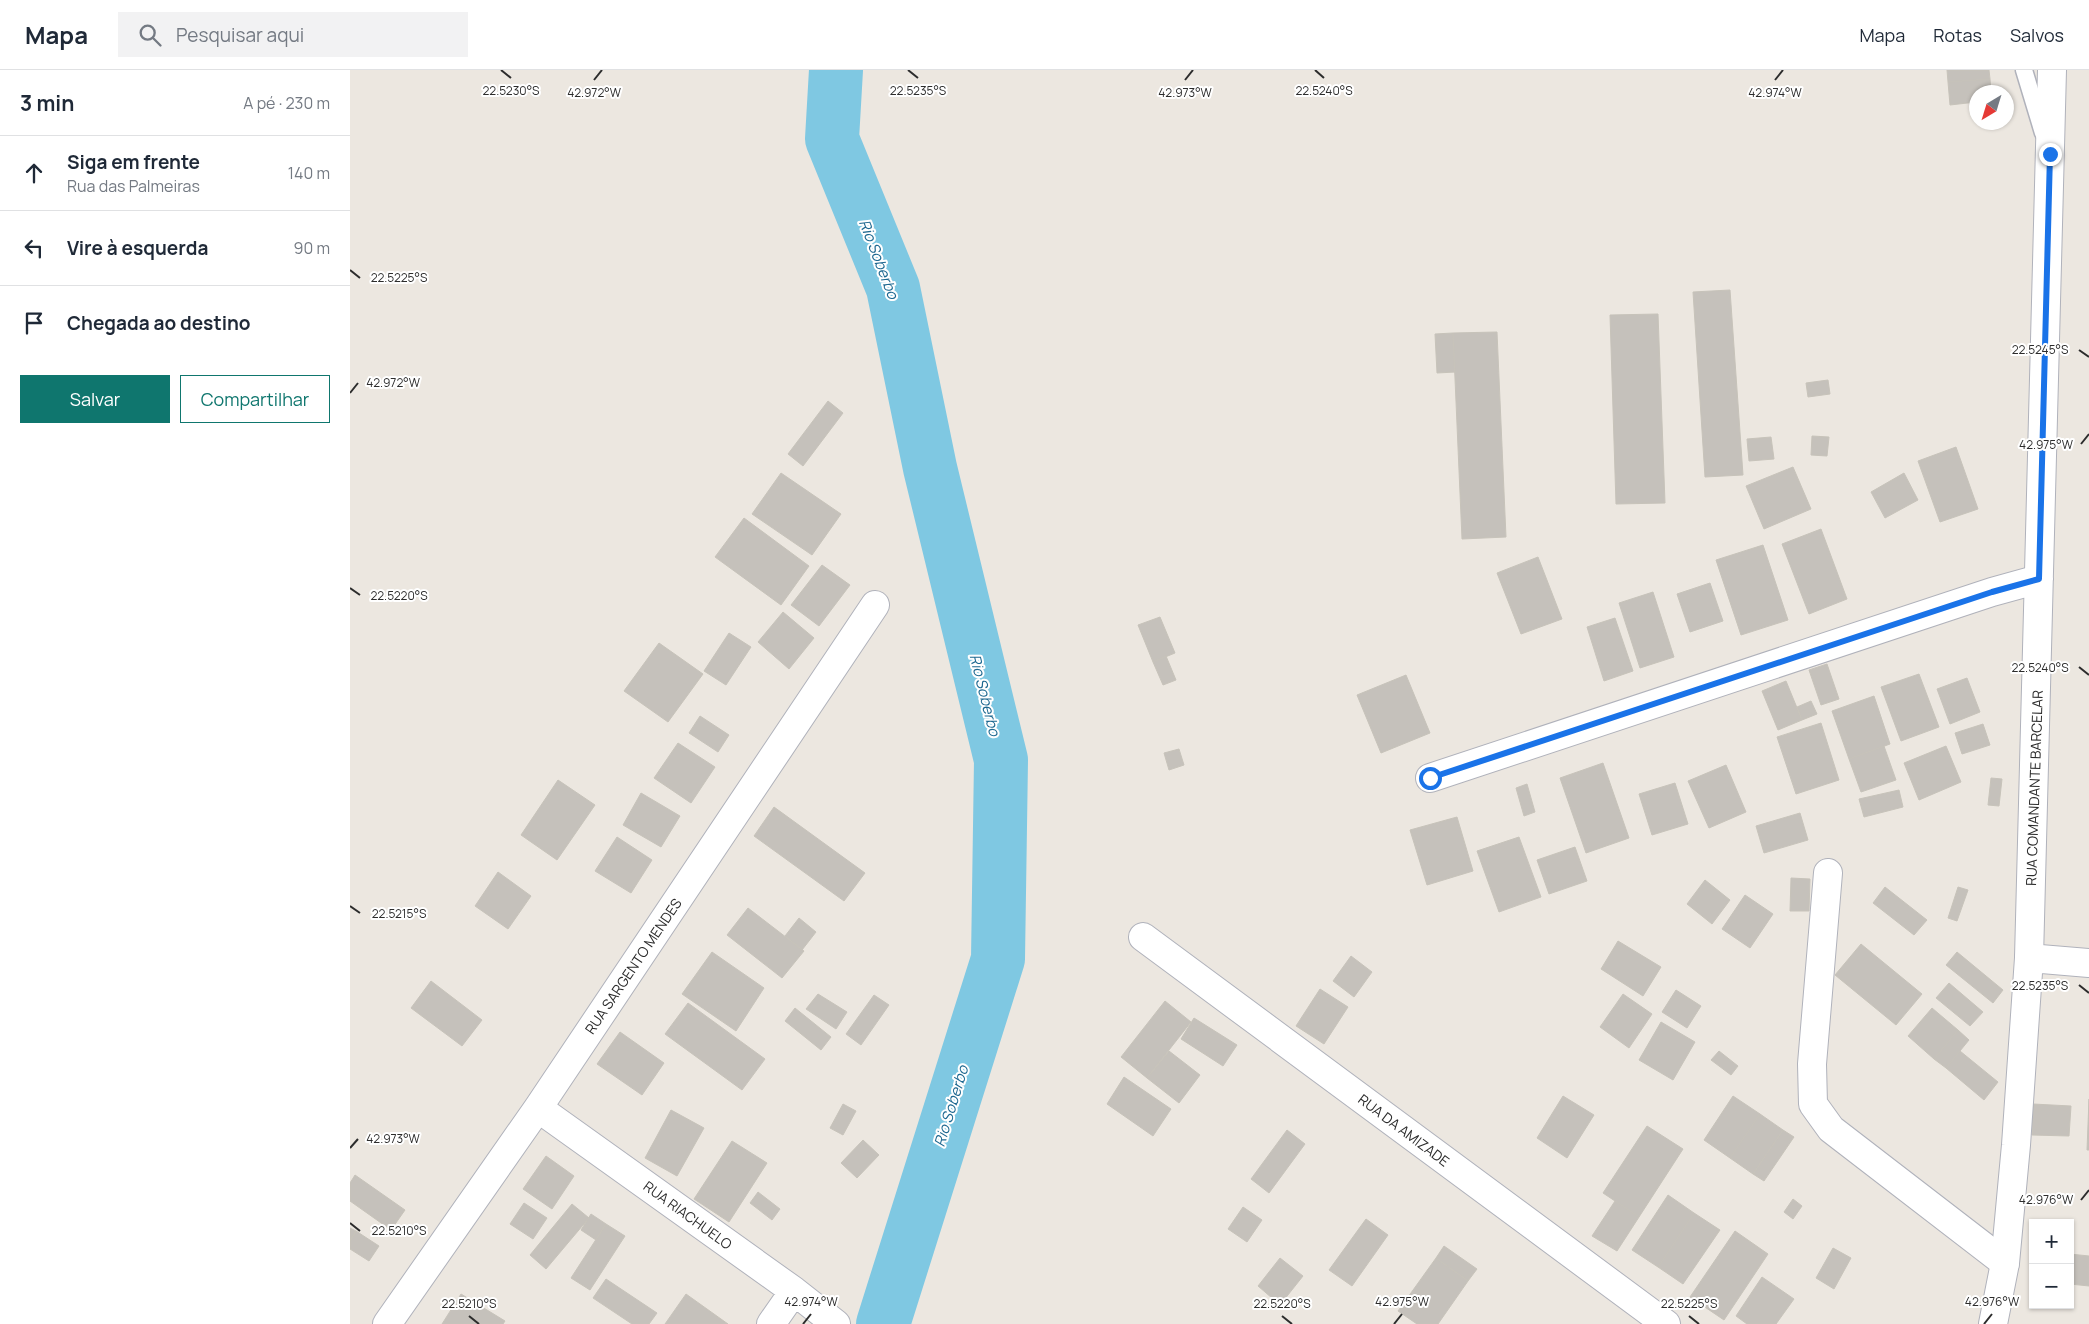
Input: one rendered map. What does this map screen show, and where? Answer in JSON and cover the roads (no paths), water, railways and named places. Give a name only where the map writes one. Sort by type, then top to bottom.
[{"type":"street","name":"RUA COMANDANTE BARCELAR","points":[[1993,1324],[2005,1263],[2016,1145],[2029,958],[2052,70]]},
{"type":"street","points":[[1430,778],[1992,592],[2039,579]]},
{"type":"street","name":"RUA SARGENTO MENDES","points":[[387,1324],[538,1108],[875,605]]},
{"type":"street","points":[[1828,873],[1812,1064],[1813,1104],[1831,1129],[2005,1263]]},
{"type":"street","name":"RUA DA AMIZADE","points":[[1143,937],[1666,1324]]},
{"type":"street","points":[[2029,958],[2089,962]]},
{"type":"street","name":"RUA RIACHUELO","points":[[538,1108],[794,1291],[836,1324]]},
{"type":"street","points":[[771,1324],[794,1291]]},
{"type":"lane","points":[[2024,70],[2050,154]]},
{"type":"waterway","name":"Rio Soberbo","points":[[836,70],[832,139],[893,288],[930,468],[1001,760],[998,959],[883,1324]]}]
